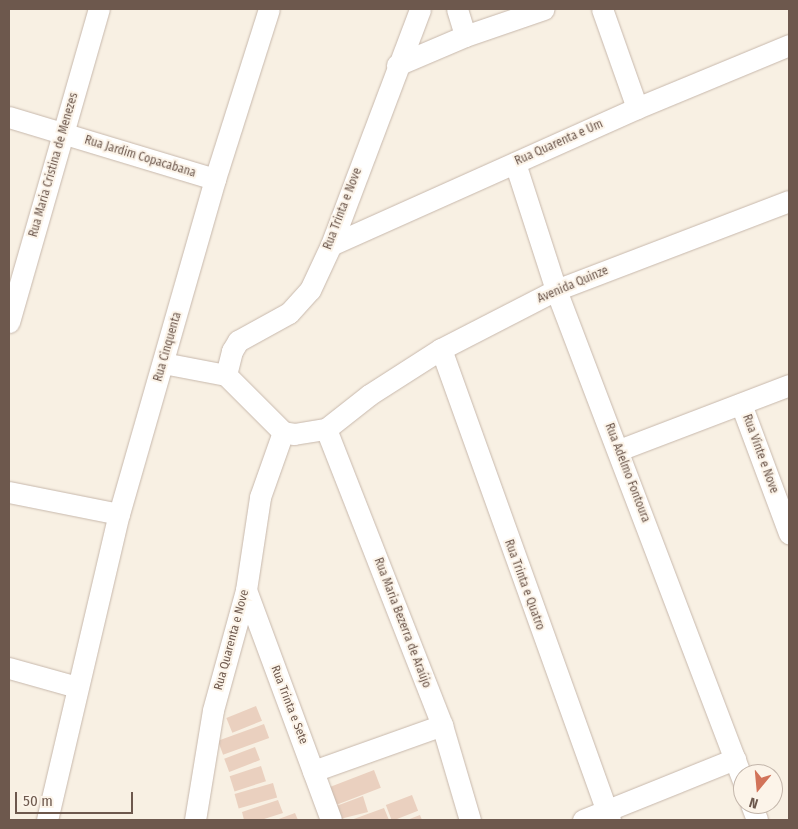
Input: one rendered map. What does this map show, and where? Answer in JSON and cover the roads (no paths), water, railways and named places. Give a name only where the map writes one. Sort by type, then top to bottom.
[{"type":"street","name":"Rua Maria Cristina de Menezes","points":[[9,322],[99,9]]},
{"type":"street","name":"Rua Cinquenta","points":[[46,820],[119,514],[164,363],[214,179],[270,9]]},
{"type":"street","name":"Rua Trinta e Nove","points":[[226,375],[232,351],[238,341],[300,304],[310,290],[331,245],[396,66],[420,9]]},
{"type":"street","points":[[457,9],[465,36]]},
{"type":"street","points":[[396,66],[465,36],[544,9]]},
{"type":"street","points":[[602,9],[637,108]]},
{"type":"street","name":"Rua Quarenta e Um","points":[[331,245],[637,108],[789,45]]},
{"type":"street","name":"Rua Jardim Copacabana","points":[[9,117],[214,179]]},
{"type":"street","name":"Rua Adelmo Fontoura","points":[[515,163],[556,290],[619,450],[737,764]]},
{"type":"street","name":"Avenida Quinze","points":[[326,429],[369,395],[441,349],[556,290],[789,201]]},
{"type":"street","name":"Rua Trinta e Quatro","points":[[441,349],[608,816]]},
{"type":"street","points":[[164,363],[226,375],[283,432],[294,434],[326,429]]},
{"type":"street","points":[[619,450],[789,384]]},
{"type":"street","name":"Rua Vinte e Nove","points":[[741,404],[789,533]]},
{"type":"street","name":"Rua Maria Bezerra de Araújo","points":[[326,429],[442,725],[470,820]]},
{"type":"street","name":"Rua Quarenta e Nove","points":[[195,820],[213,710],[246,590],[260,497],[283,432]]},
{"type":"street","points":[[9,492],[119,514]]},
{"type":"street","name":"Rua Trinta e Sete","points":[[246,590],[331,820]]},
{"type":"street","points":[[9,668],[77,688]]},
{"type":"street","points":[[314,771],[442,725]]},
{"type":"street","points":[[583,820],[608,816],[735,759]]}]
